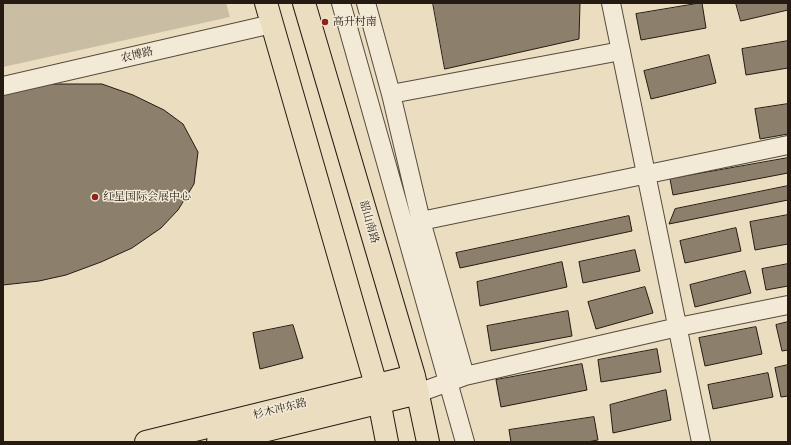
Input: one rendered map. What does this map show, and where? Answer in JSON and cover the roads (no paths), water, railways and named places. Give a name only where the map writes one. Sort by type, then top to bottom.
[{"type":"main road","points":[[266,3],[378,394],[387,442]]},
{"type":"main road","name":"韶山南路","points":[[304,3],[416,385],[428,442]]},
{"type":"main road","name":"杉木冲东路","points":[[146,442],[416,385]]},
{"type":"main road","name":"杉木冲东路","points":[[218,442],[378,394]]},
{"type":"street","points":[[341,3],[457,379]]},
{"type":"street","points":[[366,3],[391,94],[457,379],[465,442]]},
{"type":"street","points":[[611,3],[701,442]]},
{"type":"street","name":"农博路","points":[[3,86],[272,24]]},
{"type":"street","points":[[391,94],[621,51]]},
{"type":"street","points":[[421,221],[646,173],[788,145]]},
{"type":"street","points":[[416,385],[457,379],[678,327],[788,305]]},
{"type":"place","name":"高升村南","points":[[325,22]]},
{"type":"place","name":"红星国际会展中心","points":[[95,197]]}]
